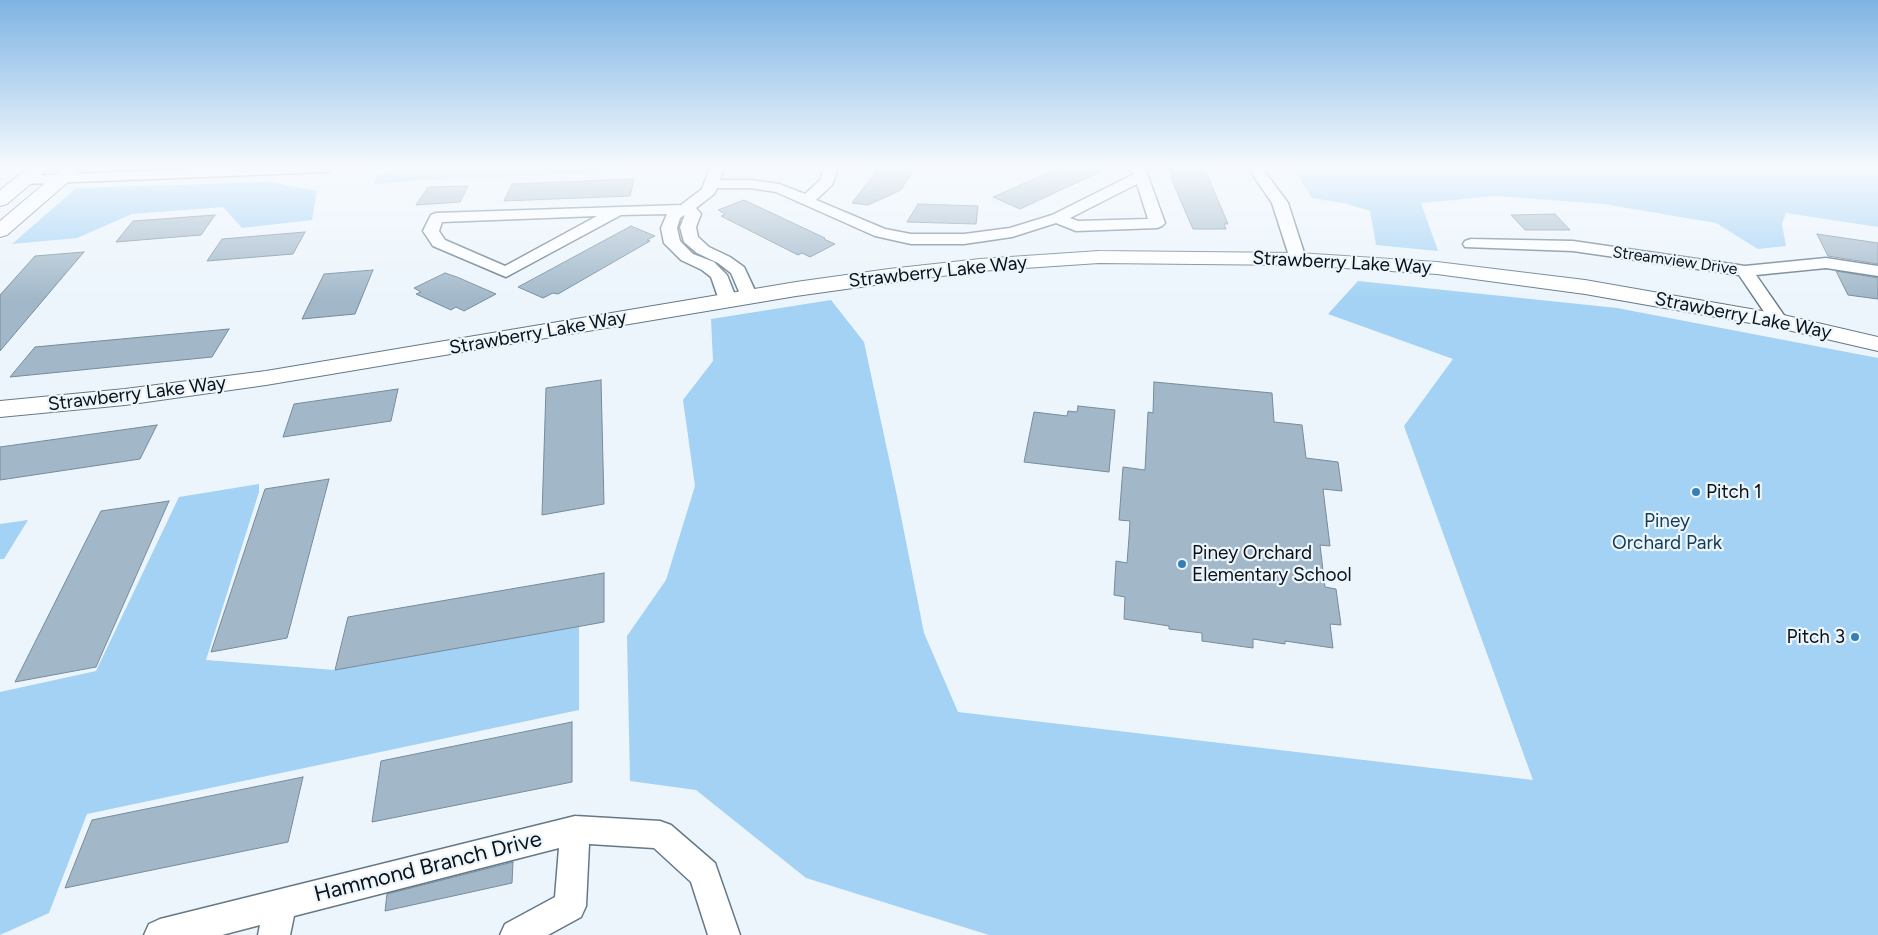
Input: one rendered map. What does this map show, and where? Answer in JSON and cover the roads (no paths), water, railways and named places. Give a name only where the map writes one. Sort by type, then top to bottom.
[{"type":"street","points":[[0,231],[23,212]]},
{"type":"street","points":[[602,212],[436,218],[431,231],[439,243],[506,272],[617,212]]},
{"type":"street","points":[[681,212],[673,216],[669,228],[672,243],[687,257],[708,266],[719,275],[739,298]]},
{"type":"street","points":[[833,212],[881,233],[911,239],[964,239],[1012,232],[1057,218],[1068,212]]},
{"type":"street","points":[[1057,218],[1076,226],[1158,223],[1154,212]]},
{"type":"street","points":[[1283,212],[1298,259]]},
{"type":"street","name":"Streamview Drive","points":[[1471,244],[1573,246],[1745,271],[1826,263],[1878,271]]},
{"type":"street","name":"Strawberry Lake Way","points":[[0,408],[125,397],[248,381],[739,298],[861,280],[980,265],[1099,257],[1218,256],[1298,259],[1447,269],[1585,287],[1778,321],[1878,344]]},
{"type":"street","points":[[1745,271],[1778,321]]},
{"type":"street","points":[[516,935],[570,906],[575,830]]},
{"type":"street","name":"Hammond Branch Drive","points":[[160,935],[575,830],[660,835],[704,873],[724,935]]},
{"type":"street","points":[[274,935],[281,904]]},
{"type":"place","name":"Pitch 1","points":[[1696,492]]},
{"type":"place","name":"Piney Orchard Elementary School","points":[[1182,564]]},
{"type":"place","name":"Pitch 3","points":[[1855,637]]},
{"type":"park label","name":"Piney Orchard Park","points":[[1667,532]]}]
